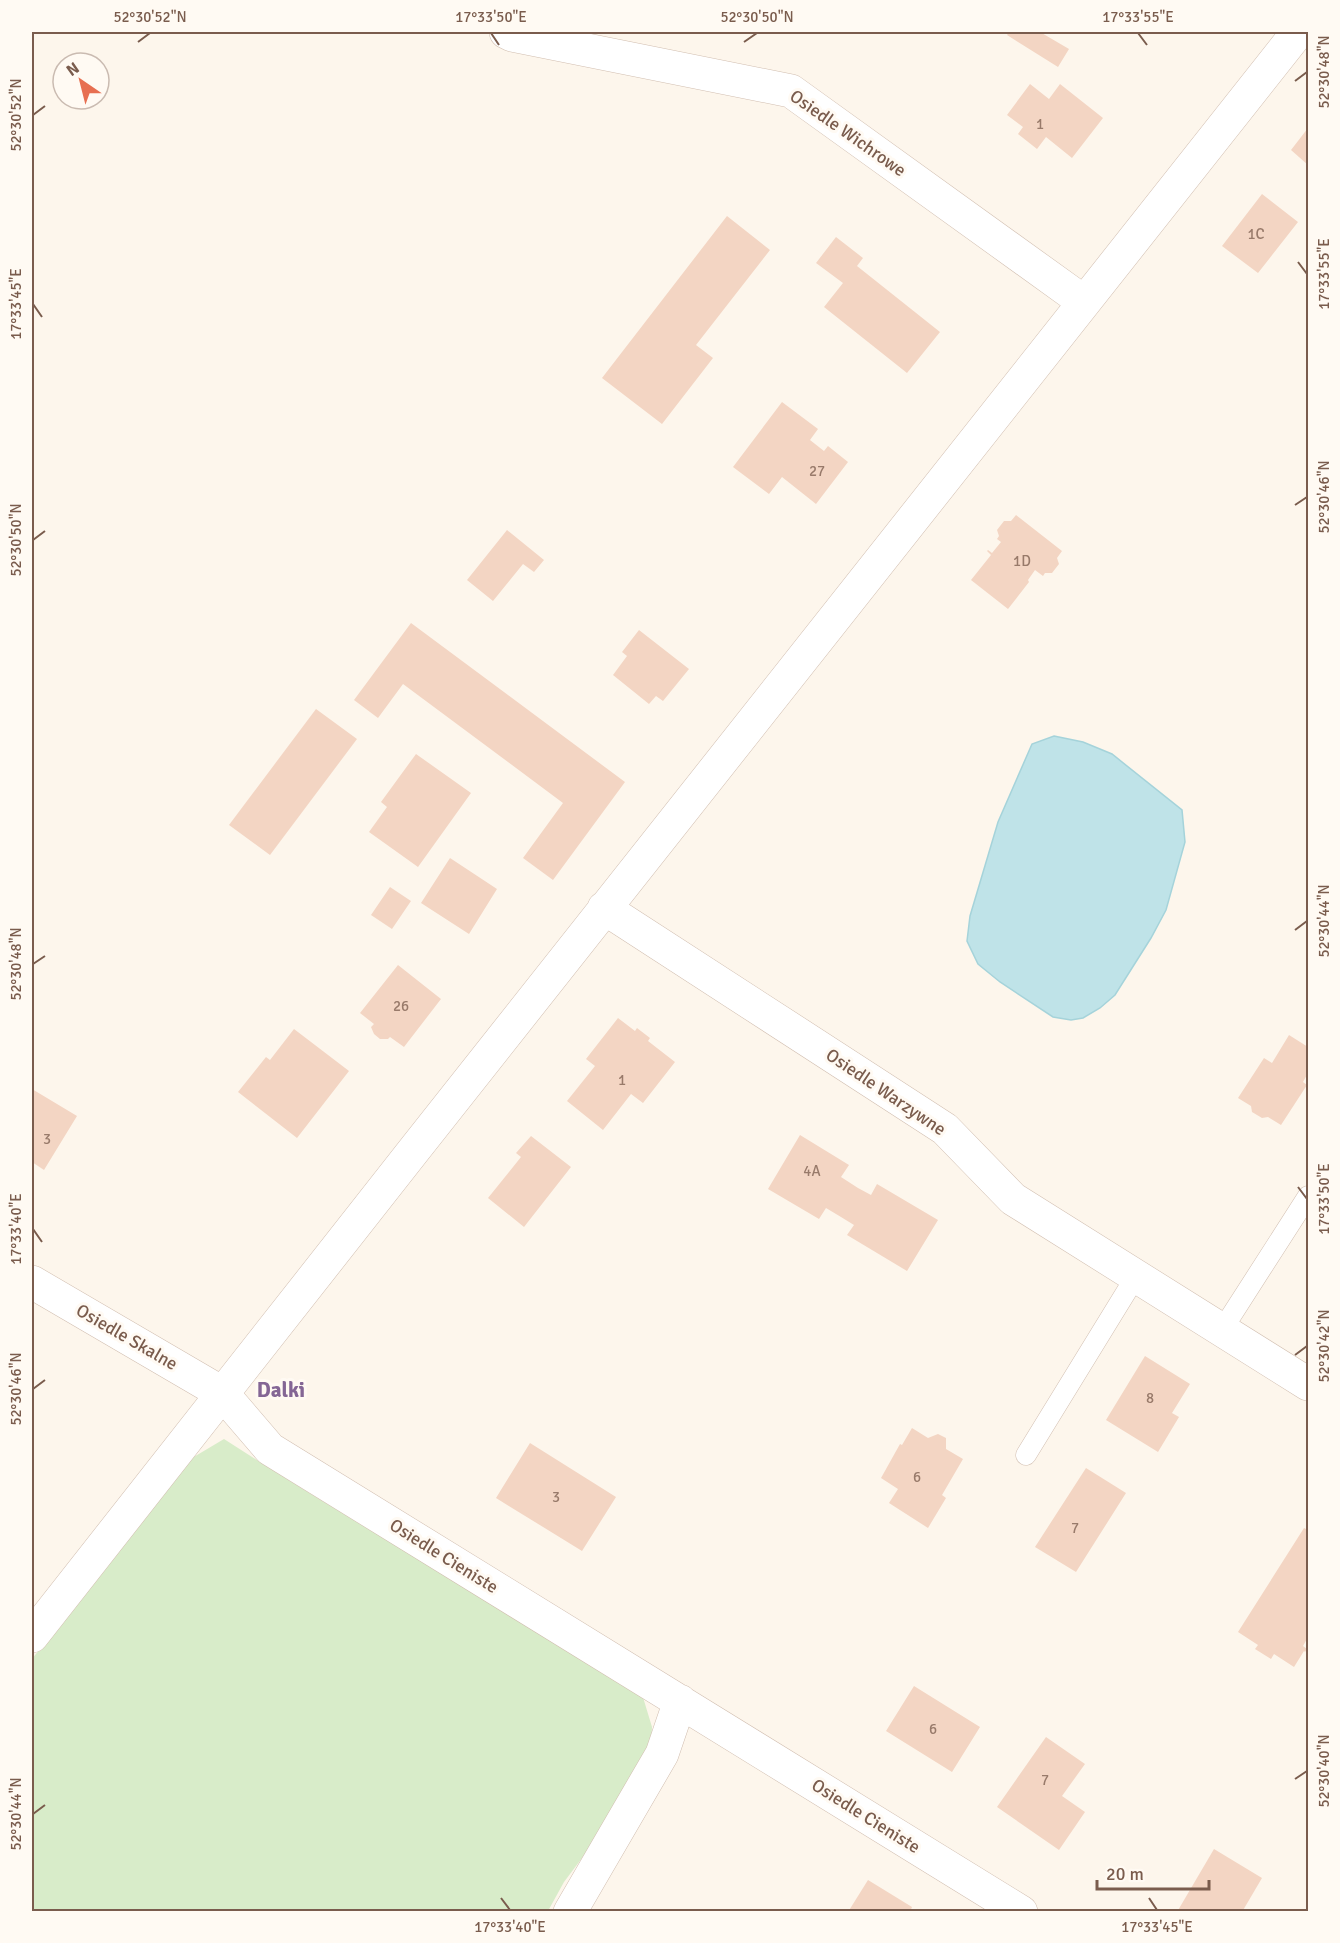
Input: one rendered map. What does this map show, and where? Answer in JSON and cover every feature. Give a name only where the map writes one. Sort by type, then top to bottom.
[{"type":"street","name":"Osiedle Wichrowe","points":[[506,32],[791,91],[1084,302]]},
{"type":"street","points":[[32,1636],[1298,32]]},
{"type":"street","name":"Osiedle Warzywne","points":[[604,909],[945,1129],[1013,1199],[1308,1384]]},
{"type":"street","name":"Osiedle Skalne","points":[[32,1282],[222,1393]]},
{"type":"street","name":"Osiedle Cieniste","points":[[222,1393],[270,1449],[1021,1911]]},
{"type":"street","points":[[570,1911],[662,1754],[680,1701]]},
{"type":"lane","points":[[1222,1330],[1308,1196]]},
{"type":"lane","points":[[1026,1455],[1136,1276]]},
{"type":"green space","points":[[224,1439],[642,1694],[652,1727],[651,1750],[615,1814],[564,1882],[548,1911],[32,1911],[32,1659],[187,1461]]},
{"type":"water","points":[[1054,736],[1083,742],[1112,754],[1182,810],[1185,842],[1166,910],[1115,995],[1100,1008],[1083,1018],[1071,1020],[1053,1017],[1000,982],[978,964],[967,941],[970,916],[998,822],[1032,744]]},
{"type":"building","points":[[1009,32],[1040,32],[1069,49],[1058,67],[1007,35]]},
{"type":"building","points":[[1030,84],[1049,99],[1060,84],[1103,118],[1072,158],[1046,137],[1037,149],[1018,134],[1023,127],[1007,115]]},
{"type":"building","points":[[1308,128],[1308,165],[1291,150]]},
{"type":"building","points":[[1262,194],[1298,222],[1258,273],[1222,246]]},
{"type":"building","points":[[727,216],[770,250],[696,345],[713,358],[662,424],[602,378]]},
{"type":"building","points":[[836,237],[863,258],[857,266],[940,332],[907,373],[824,307],[843,283],[816,263]]},
{"type":"building","points":[[782,402],[818,429],[810,440],[824,451],[828,446],[848,462],[816,504],[782,477],[769,494],[733,467]]},
{"type":"building","points":[[1016,515],[1062,551],[1057,558],[1059,564],[1052,573],[1045,573],[1043,576],[1035,570],[1029,582],[1008,609],[971,580],[991,555],[987,551],[992,553],[1001,542],[997,539],[999,536],[997,530],[1004,521],[1011,521]]},
{"type":"building","points":[[507,530],[544,560],[534,572],[523,564],[493,601],[467,580]]},
{"type":"building","points":[[411,623],[625,782],[553,880],[523,858],[563,803],[403,684],[378,718],[354,700]]},
{"type":"building","points":[[639,630],[689,669],[663,701],[656,696],[649,704],[613,675],[627,656],[622,652]]},
{"type":"building","points":[[316,709],[357,739],[270,855],[229,825]]},
{"type":"building","points":[[416,754],[471,793],[418,867],[369,832],[387,807],[381,802]]},
{"type":"building","points":[[450,858],[497,889],[469,934],[421,903]]},
{"type":"building","points":[[390,887],[411,901],[392,929],[371,915]]},
{"type":"building","points":[[398,965],[441,999],[404,1047],[390,1037],[380,1039],[371,1027],[374,1024],[360,1013]]},
{"type":"building","points":[[618,1018],[635,1031],[637,1028],[650,1038],[648,1041],[675,1062],[643,1103],[631,1094],[603,1130],[567,1101],[595,1066],[586,1059]]},
{"type":"building","points":[[294,1029],[349,1071],[297,1138],[238,1092],[266,1057],[270,1060]]},
{"type":"building","points":[[1289,1035],[1308,1047],[1308,1073],[1303,1082],[1307,1085],[1281,1125],[1268,1117],[1262,1118],[1252,1112],[1251,1106],[1238,1098],[1264,1058],[1272,1063]]},
{"type":"building","points":[[32,1089],[77,1116],[44,1170],[32,1162]]},
{"type":"building","points":[[800,1135],[849,1165],[841,1177],[858,1188],[871,1195],[877,1184],[938,1220],[907,1271],[847,1235],[854,1225],[826,1208],[819,1219],[768,1189]]},
{"type":"building","points":[[531,1136],[571,1167],[524,1227],[488,1198],[521,1157],[516,1153]]},
{"type":"building","points":[[1145,1356],[1190,1384],[1172,1413],[1179,1417],[1158,1452],[1106,1420]]},
{"type":"building","points":[[912,1428],[928,1438],[938,1434],[946,1438],[946,1449],[963,1459],[942,1495],[946,1498],[928,1528],[889,1503],[898,1489],[881,1478]]},
{"type":"building","points":[[530,1443],[616,1497],[582,1551],[496,1498]]},
{"type":"building","points":[[1086,1468],[1126,1493],[1076,1572],[1035,1547]]},
{"type":"building","points":[[1304,1528],[1308,1530],[1308,1637],[1303,1646],[1307,1649],[1294,1667],[1274,1654],[1271,1659],[1255,1649],[1258,1645],[1238,1632]]},
{"type":"building","points":[[914,1686],[980,1727],[952,1772],[886,1731]]},
{"type":"building","points":[[1046,1737],[1085,1764],[1062,1796],[1085,1812],[1059,1850],[997,1807]]},
{"type":"building","points":[[1214,1849],[1262,1878],[1242,1912],[1177,1912]]},
{"type":"building","points":[[868,1880],[912,1907],[910,1912],[848,1912]]},
{"type":"district","name":"Dalki","points":[[281,1390]]}]
